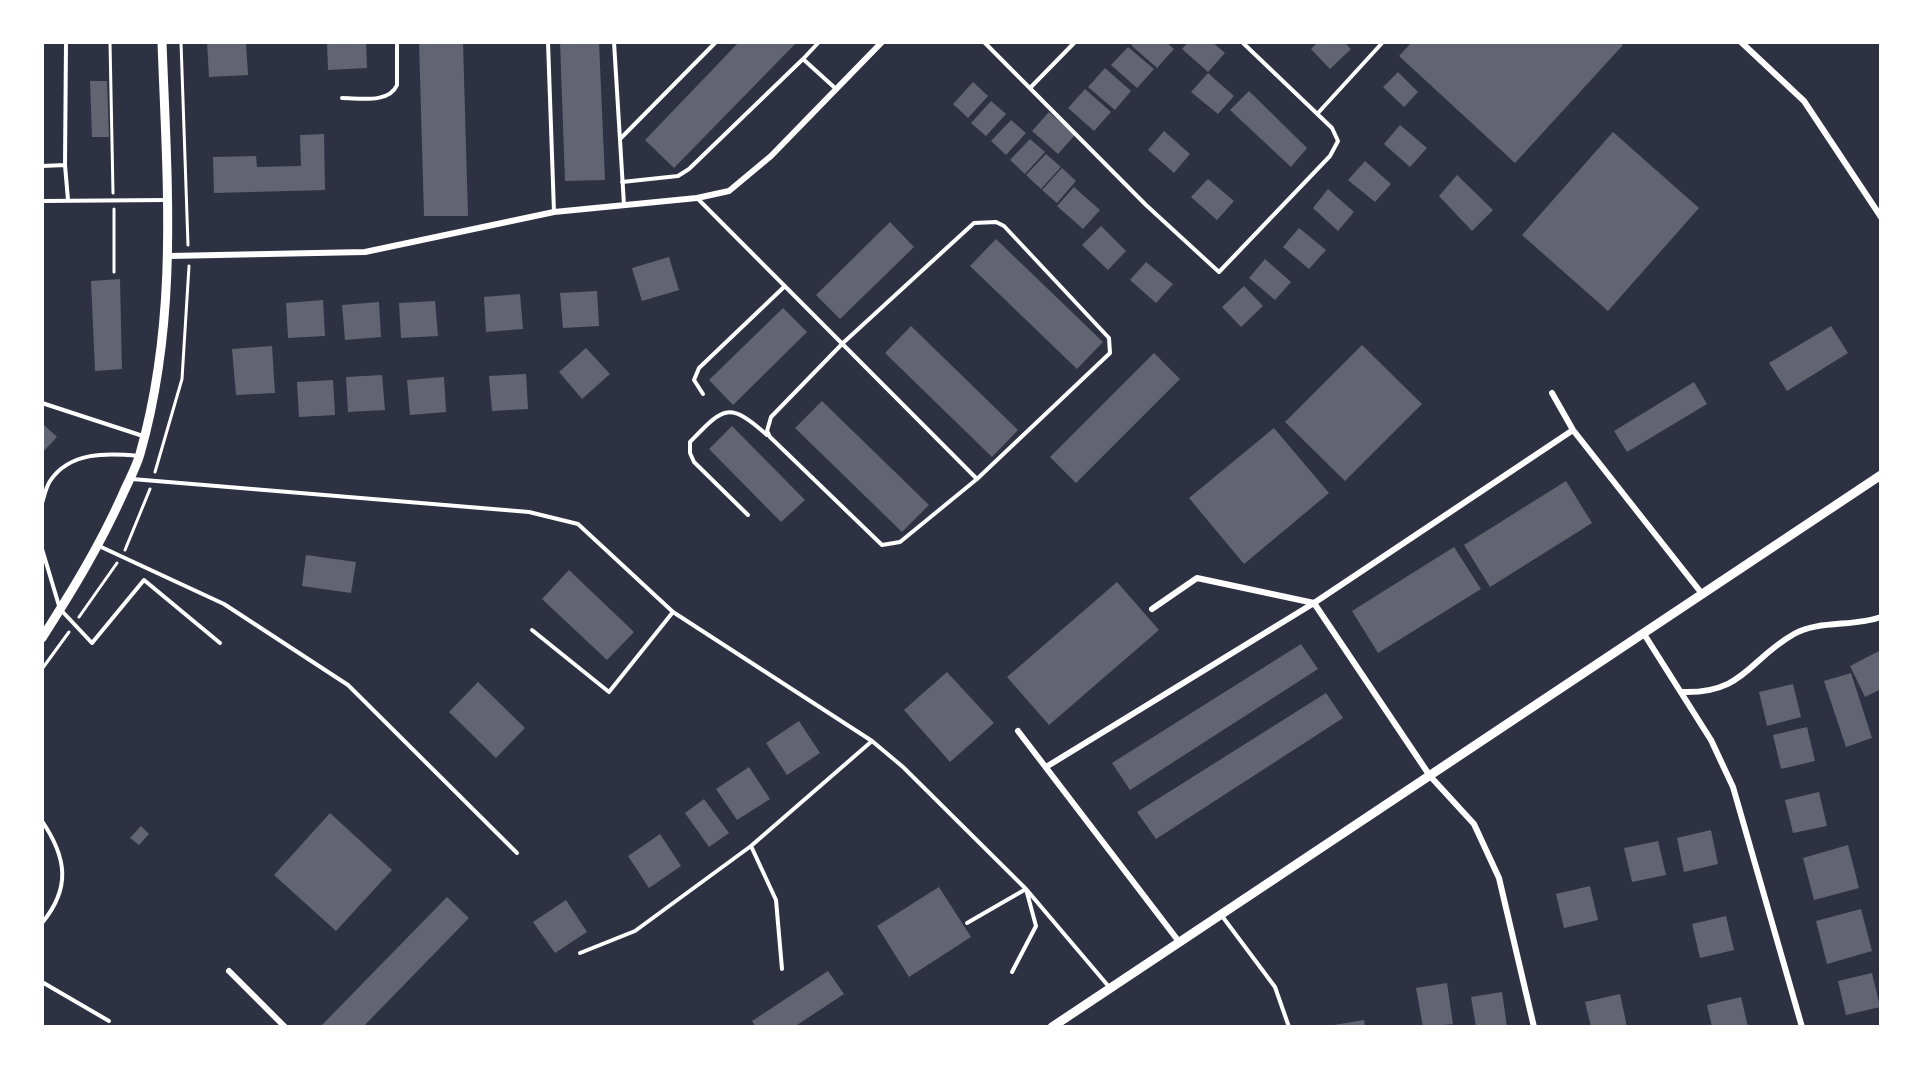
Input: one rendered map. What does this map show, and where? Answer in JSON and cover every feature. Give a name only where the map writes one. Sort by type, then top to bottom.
[{"type":"main road","points":[[43,633],[99,546],[140,456],[156,386],[166,316],[169,256],[162,42]]},
{"type":"main road","points":[[1052,1027],[1881,475]]},
{"type":"street","points":[[169,256],[364,252],[554,212],[697,198],[729,191],[771,156],[882,42]]},
{"type":"street","points":[[1742,42],[1804,101],[1881,217]]},
{"type":"street","points":[[1552,393],[1573,430],[1703,595]]},
{"type":"street","points":[[1046,767],[1314,603],[1573,430]]},
{"type":"street","points":[[1152,609],[1197,578],[1314,603],[1430,776],[1474,824],[1499,878],[1533,1027]]},
{"type":"street","points":[[1682,692],[1702,693],[1727,686],[1795,633],[1815,627],[1868,622],[1881,617]]},
{"type":"street","points":[[1644,634],[1711,740],[1733,787],[1802,1027]]},
{"type":"street","points":[[1018,731],[1180,943]]},
{"type":"street","points":[[229,971],[285,1027]]},
{"type":"lane","points":[[66,42],[65,165],[68,200]]},
{"type":"lane","points":[[342,98],[383,97],[394,91],[397,85],[397,42]]},
{"type":"lane","points":[[548,42],[554,212]]},
{"type":"lane","points":[[614,42],[624,205]]},
{"type":"lane","points":[[619,139],[716,42]]},
{"type":"lane","points":[[622,182],[678,176],[689,169],[819,42]]},
{"type":"lane","points":[[984,42],[1146,205],[1219,272],[1330,156],[1338,141],[1332,128],[1318,113],[1242,42]]},
{"type":"lane","points":[[1030,88],[1075,42]]},
{"type":"lane","points":[[1318,113],[1383,42]]},
{"type":"lane","points":[[803,59],[835,88]]},
{"type":"lane","points":[[42,166],[65,165]]},
{"type":"lane","points":[[697,198],[977,479]]},
{"type":"lane","points":[[42,201],[167,200]]},
{"type":"lane","points":[[748,515],[694,462],[690,453],[690,442],[718,414],[730,412],[744,414],[882,545],[900,542],[977,479],[1110,353],[1109,338],[1004,226],[996,222],[974,223],[843,343],[771,417],[767,431],[770,437]]},
{"type":"lane","points":[[703,394],[694,380],[699,368],[785,286]]},
{"type":"lane","points":[[42,403],[144,436]]},
{"type":"lane","points":[[42,503],[50,481],[74,460],[105,453],[140,456]]},
{"type":"lane","points":[[129,478],[529,512],[578,524],[673,612],[872,741],[903,767],[1026,889],[1111,989]]},
{"type":"lane","points":[[99,546],[224,604],[348,685],[517,853]]},
{"type":"lane","points":[[42,549],[60,609],[92,643],[144,580],[220,643]]},
{"type":"lane","points":[[532,630],[609,692],[673,612]]},
{"type":"lane","points":[[580,953],[635,932],[751,846],[872,741]]},
{"type":"lane","points":[[42,821],[50,833],[64,873],[56,905],[42,923]]},
{"type":"lane","points":[[751,846],[776,900],[782,969]]},
{"type":"lane","points":[[967,923],[1026,889]]},
{"type":"lane","points":[[1012,972],[1036,926],[1026,889]]},
{"type":"lane","points":[[1222,915],[1275,987],[1289,1027]]},
{"type":"lane","points":[[42,982],[109,1022]]},
{"type":"path","points":[[110,42],[114,272]]},
{"type":"path","points":[[42,669],[122,557],[146,503],[182,379],[189,267],[181,42]]},
{"type":"building","points":[[207,42],[246,42],[248,75],[209,77]]},
{"type":"building","points":[[327,42],[366,42],[367,68],[328,70]]},
{"type":"building","points":[[419,42],[463,42],[468,216],[424,216]]},
{"type":"building","points":[[560,42],[599,42],[605,180],[565,181]]},
{"type":"building","points":[[739,42],[797,42],[674,168],[645,140]]},
{"type":"building","points":[[1134,42],[1166,42],[1174,49],[1157,68],[1131,45]]},
{"type":"building","points":[[1188,42],[1212,42],[1225,53],[1208,72],[1182,49]]},
{"type":"building","points":[[1318,42],[1344,42],[1351,49],[1330,69],[1311,49]]},
{"type":"building","points":[[1412,42],[1619,42],[1623,45],[1515,163],[1399,56]]},
{"type":"building","points":[[1128,47],[1154,69],[1137,88],[1111,65]]},
{"type":"building","points":[[1105,68],[1131,91],[1115,110],[1088,87]]},
{"type":"building","points":[[1398,72],[1418,92],[1404,107],[1383,87]]},
{"type":"building","points":[[1208,73],[1234,96],[1218,114],[1191,92]]},
{"type":"building","points":[[90,81],[107,81],[109,137],[92,137]]},
{"type":"building","points":[[973,82],[988,96],[968,118],[953,104]]},
{"type":"building","points":[[1085,89],[1111,112],[1094,131],[1068,108]]},
{"type":"building","points":[[1249,91],[1307,148],[1291,167],[1230,110]]},
{"type":"building","points":[[991,101],[1006,114],[986,136],[971,123]]},
{"type":"building","points":[[1049,112],[1075,135],[1058,154],[1032,131]]},
{"type":"building","points":[[1011,120],[1026,133],[1006,155],[991,141]]},
{"type":"building","points":[[1400,125],[1427,148],[1410,167],[1384,144]]},
{"type":"building","points":[[1164,131],[1190,154],[1174,173],[1148,150]]},
{"type":"building","points":[[1613,132],[1699,208],[1608,311],[1522,235]]},
{"type":"building","points":[[324,134],[325,190],[214,193],[213,157],[256,156],[257,167],[301,166],[300,135]]},
{"type":"building","points":[[1030,139],[1045,152],[1025,174],[1010,160]]},
{"type":"building","points":[[1046,154],[1061,167],[1041,189],[1026,175]]},
{"type":"building","points":[[1365,161],[1391,184],[1375,202],[1348,180]]},
{"type":"building","points":[[1062,168],[1076,181],[1057,203],[1042,190]]},
{"type":"building","points":[[1457,175],[1493,210],[1472,231],[1439,196]]},
{"type":"building","points":[[1208,179],[1234,201],[1217,220],[1191,197]]},
{"type":"building","points":[[1074,187],[1100,210],[1083,229],[1057,206]]},
{"type":"building","points":[[1328,189],[1354,212],[1338,231],[1313,208]]},
{"type":"building","points":[[890,222],[914,247],[840,319],[816,295]]},
{"type":"building","points":[[1101,226],[1126,251],[1108,270],[1082,245]]},
{"type":"building","points":[[1299,228],[1326,250],[1309,269],[1283,247]]},
{"type":"building","points":[[996,239],[1103,342],[1077,369],[970,266]]},
{"type":"building","points":[[669,257],[679,290],[642,301],[632,268]]},
{"type":"building","points":[[1265,259],[1291,282],[1275,300],[1249,278]]},
{"type":"building","points":[[1146,262],[1173,284],[1156,303],[1130,280]]},
{"type":"building","points":[[120,279],[122,369],[95,371],[91,281]]},
{"type":"building","points":[[1244,286],[1263,306],[1241,327],[1222,307]]},
{"type":"building","points":[[597,291],[599,326],[563,328],[560,293]]},
{"type":"building","points":[[520,294],[523,329],[486,332],[484,297]]},
{"type":"building","points":[[323,300],[325,336],[288,338],[286,303]]},
{"type":"building","points":[[435,301],[438,336],[401,338],[399,303]]},
{"type":"building","points":[[379,302],[381,337],[345,340],[342,305]]},
{"type":"building","points":[[783,308],[807,332],[733,405],[709,380]]},
{"type":"building","points":[[911,326],[1018,430],[992,457],[885,353]]},
{"type":"building","points":[[1831,326],[1848,353],[1787,391],[1769,363]]},
{"type":"building","points":[[1362,345],[1422,404],[1345,481],[1285,422]]},
{"type":"building","points":[[272,346],[275,393],[236,395],[232,349]]},
{"type":"building","points":[[586,348],[610,374],[582,399],[559,372]]},
{"type":"building","points":[[1154,353],[1180,379],[1076,483],[1050,457]]},
{"type":"building","points":[[526,374],[528,409],[492,411],[489,376]]},
{"type":"building","points":[[382,375],[385,410],[348,412],[346,377]]},
{"type":"building","points":[[444,377],[446,412],[410,415],[407,380]]},
{"type":"building","points":[[333,380],[335,415],[299,417],[297,382]]},
{"type":"building","points":[[1694,382],[1707,404],[1627,452],[1614,431]]},
{"type":"building","points":[[822,401],[929,505],[902,532],[795,428]]},
{"type":"building","points":[[42,423],[57,437],[42,453]]},
{"type":"building","points":[[732,426],[805,500],[781,522],[709,449]]},
{"type":"building","points":[[1274,428],[1329,493],[1244,564],[1189,498]]},
{"type":"building","points":[[1566,481],[1592,523],[1490,587],[1464,545]]},
{"type":"building","points":[[1454,547],[1481,589],[1378,653],[1352,611]]},
{"type":"building","points":[[306,555],[356,562],[351,593],[302,586]]},
{"type":"building","points":[[569,570],[634,632],[607,660],[542,599]]},
{"type":"building","points":[[1117,582],[1159,630],[1049,725],[1007,677]]},
{"type":"building","points":[[1301,644],[1318,669],[1130,790],[1112,763]]},
{"type":"building","points":[[1881,650],[1881,689],[1865,697],[1850,666]]},
{"type":"building","points":[[947,672],[994,723],[950,762],[904,710]]},
{"type":"building","points":[[1851,673],[1872,738],[1846,747],[1824,681]]},
{"type":"building","points":[[478,682],[525,728],[496,758],[449,712]]},
{"type":"building","points":[[1793,684],[1801,717],[1767,726],[1759,692]]},
{"type":"building","points":[[1326,693],[1343,718],[1156,839],[1137,812]]},
{"type":"building","points":[[799,721],[820,753],[787,775],[766,743]]},
{"type":"building","points":[[1807,727],[1815,761],[1781,769],[1773,735]]},
{"type":"building","points":[[749,767],[770,799],[737,820],[716,789]]},
{"type":"building","points":[[1819,792],[1827,826],[1793,833],[1785,800]]},
{"type":"building","points":[[704,799],[729,833],[709,847],[685,813]]},
{"type":"building","points":[[330,813],[392,870],[336,931],[274,875]]},
{"type":"building","points":[[141,826],[149,834],[139,845],[130,838]]},
{"type":"building","points":[[1711,830],[1718,864],[1684,872],[1677,838]]},
{"type":"building","points":[[660,834],[681,866],[649,888],[628,856]]},
{"type":"building","points":[[1658,841],[1666,875],[1632,882],[1624,848]]},
{"type":"building","points":[[1848,845],[1859,888],[1814,900],[1803,858]]},
{"type":"building","points":[[1590,886],[1598,920],[1564,928],[1556,894]]},
{"type":"building","points":[[939,887],[971,937],[909,977],[877,926]]},
{"type":"building","points":[[447,897],[469,918],[363,1027],[320,1027]]},
{"type":"building","points":[[566,900],[587,932],[555,953],[533,922]]},
{"type":"building","points":[[1861,909],[1872,951],[1827,964],[1816,921]]},
{"type":"building","points":[[1726,916],[1734,950],[1700,958],[1692,924]]},
{"type":"building","points":[[828,971],[844,994],[794,1027],[756,1027],[752,1021]]},
{"type":"building","points":[[1872,973],[1880,1007],[1846,1015],[1838,981]]},
{"type":"building","points":[[1447,983],[1453,1024],[1423,1027],[1416,988]]},
{"type":"building","points":[[1502,992],[1507,1027],[1476,1027],[1471,997]]},
{"type":"building","points":[[1620,994],[1627,1027],[1591,1027],[1585,1002]]},
{"type":"building","points":[[1741,997],[1748,1027],[1712,1027],[1707,1005]]},
{"type":"building","points":[[1364,1020],[1365,1027],[1334,1027],[1334,1025]]}]
